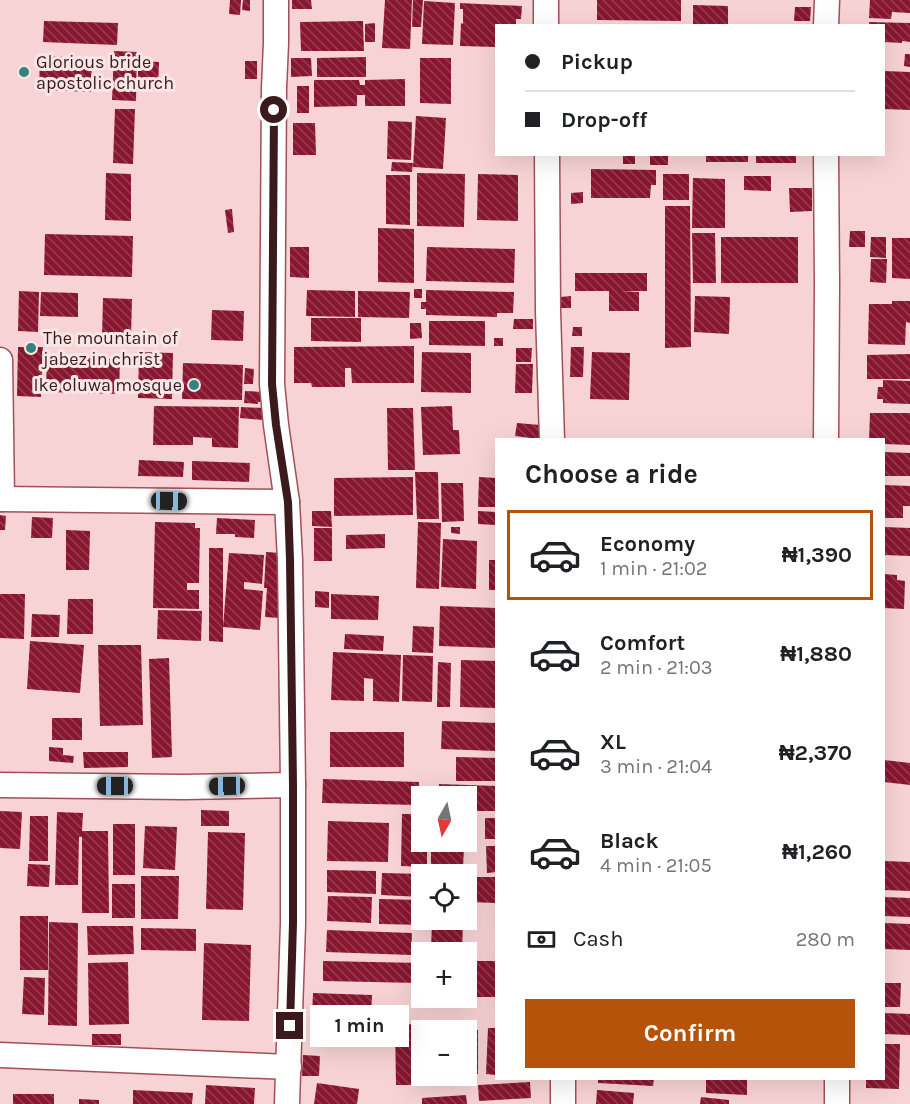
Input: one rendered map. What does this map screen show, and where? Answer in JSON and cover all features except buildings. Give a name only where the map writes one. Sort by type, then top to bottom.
[{"type":"street","points":[[276,0],[272,384],[288,502],[293,785],[293,923],[287,1104]]},
{"type":"street","points":[[546,0],[546,24]]},
{"type":"street","points":[[826,24],[827,0]]},
{"type":"street","points":[[547,156],[552,438]]},
{"type":"street","points":[[826,156],[826,438]]},
{"type":"street","points":[[0,360],[1,499],[288,502]]},
{"type":"street","points":[[0,785],[184,787],[293,785]]},
{"type":"street","points":[[0,1055],[289,1067]]},
{"type":"street","points":[[563,1080],[564,1104]]},
{"type":"street","points":[[837,1080],[837,1104]]},
{"type":"place","name":"Glorious bride apostolic church","points":[[24,72]]},
{"type":"place","name":"The mountain of jabez in christ","points":[[31,348]]},
{"type":"place","name":"Ike oluwa mosque","points":[[194,385]]},
{"type":"route","points":[[274,110],[272,384],[288,502],[290,583],[293,785],[290,1026]]}]
